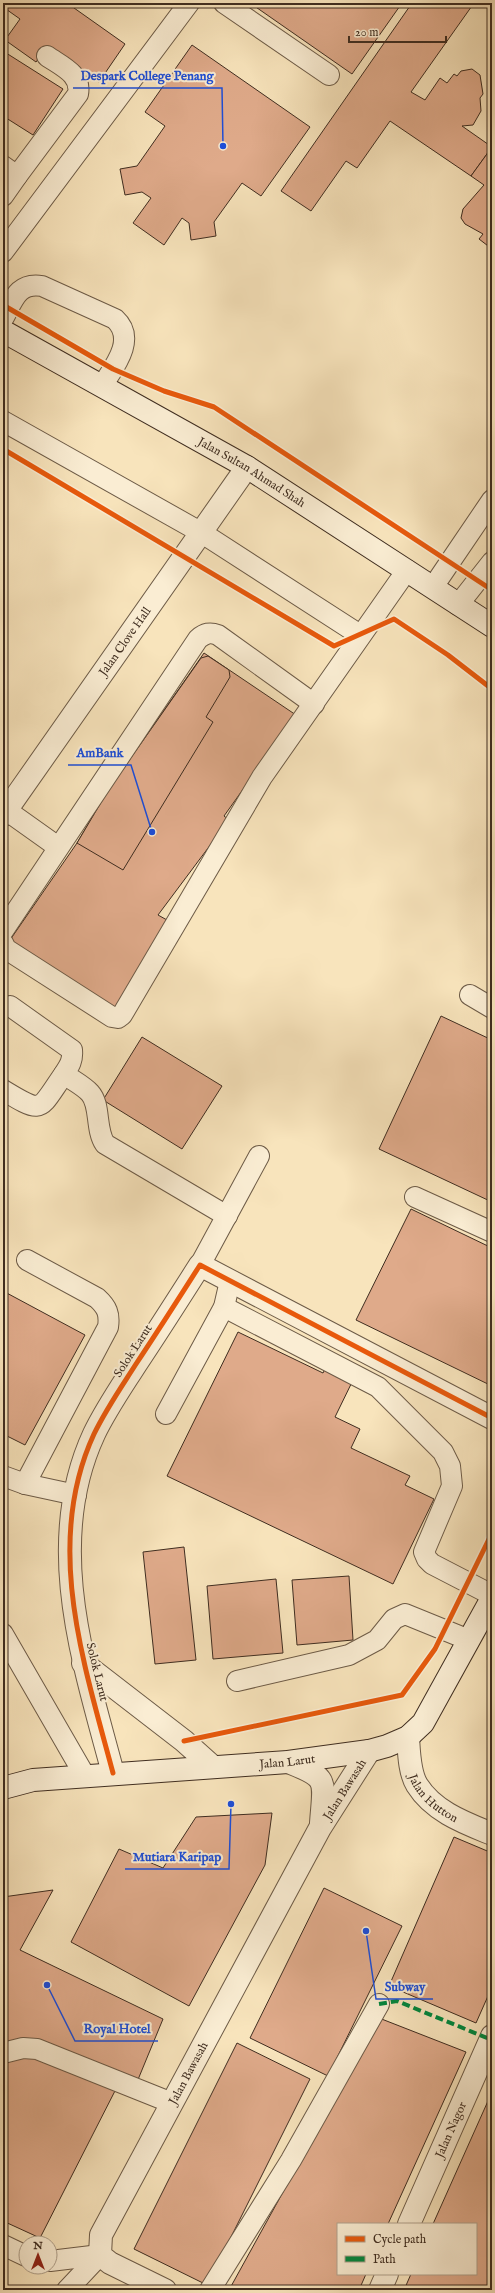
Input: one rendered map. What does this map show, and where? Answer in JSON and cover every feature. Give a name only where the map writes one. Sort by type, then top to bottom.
[{"type":"street","name":"Jalan Sultan Ahmad Shah","points":[[3,331],[247,467],[492,626]]},
{"type":"street","name":"Jalan Clove Hall","points":[[5,812],[247,467]]},
{"type":"street","points":[[200,1265],[492,1418]]},
{"type":"street","name":"Solok Larut","points":[[112,1773],[83,1663],[73,1611],[70,1581],[71,1529],[76,1495],[82,1470],[94,1434],[115,1397],[200,1265]]},
{"type":"street","name":"Jalan Larut","points":[[3,1788],[33,1780],[112,1773],[288,1762],[369,1751],[387,1746],[408,1736],[423,1723],[492,1597]]},
{"type":"street","points":[[83,1663],[184,1741],[213,1767]]},
{"type":"street","name":"Jalan Hutton","points":[[408,1736],[410,1761],[417,1785],[427,1796],[453,1817],[492,1834]]},
{"type":"street","name":"Jalan Bawasah","points":[[100,2255],[101,2235],[320,1828],[369,1751]]},
{"type":"street","name":"Jalan Bawasah","points":[[288,1762],[313,1772],[321,1781],[323,1791],[320,1828]]},
{"type":"street","name":"Jalan Nagor","points":[[409,2223],[492,2036]]},
{"type":"street","points":[[100,2255],[110,2263],[164,2290]]},
{"type":"street","points":[[380,2290],[387,2275]]},
{"type":"lane","points":[[3,252],[189,3]]},
{"type":"lane","points":[[224,3],[329,75]]},
{"type":"lane","points":[[3,196],[10,171],[78,94],[80,86],[78,79],[47,56]]},
{"type":"lane","points":[[3,319],[22,287],[32,284],[42,286],[115,319],[122,326],[125,335],[124,345],[117,362],[102,386]]},
{"type":"lane","points":[[3,421],[202,533],[360,635]]},
{"type":"lane","points":[[433,587],[492,500]]},
{"type":"lane","points":[[458,605],[492,562]]},
{"type":"lane","points":[[3,943],[6,949],[112,1017],[118,1018],[262,777],[406,570]]},
{"type":"lane","points":[[3,930],[198,639],[204,634],[211,633],[218,635],[314,704]]},
{"type":"lane","points":[[5,812],[58,847]]},
{"type":"lane","points":[[470,995],[492,1008]]},
{"type":"lane","points":[[3,1090],[28,1106],[35,1108],[42,1105],[64,1074],[73,1057],[72,1050],[10,1006]]},
{"type":"lane","points":[[64,1074],[91,1093],[95,1102],[99,1135],[105,1144],[227,1216]]},
{"type":"lane","points":[[200,1265],[259,1156]]},
{"type":"lane","points":[[415,1197],[492,1232]]},
{"type":"lane","points":[[25,1484],[108,1327],[109,1316],[105,1306],[97,1298],[27,1260]]},
{"type":"lane","points":[[166,1414],[224,1307],[230,1281]]},
{"type":"lane","points":[[224,1307],[378,1387],[444,1452],[450,1466],[452,1486],[424,1552],[427,1559],[432,1564],[492,1597]]},
{"type":"lane","points":[[3,1476],[25,1484],[76,1495]]},
{"type":"lane","points":[[237,1681],[349,1655],[377,1640],[394,1619],[405,1614],[469,1640]]},
{"type":"lane","points":[[3,1634],[9,1657],[85,1776]]},
{"type":"lane","points":[[210,2290],[291,2160],[379,2004]]},
{"type":"lane","points":[[3,2053],[22,2048],[37,2049],[172,2103]]},
{"type":"lane","points":[[3,2245],[18,2252]]},
{"type":"lane","points":[[58,2260],[100,2255]]},
{"type":"lane","points":[[67,2290],[100,2255]]},
{"type":"building","points":[[6,3],[67,3],[125,44],[99,82],[48,46],[36,62],[5,40],[20,19],[3,7]]},
{"type":"building","points":[[250,3],[402,3],[352,74]]},
{"type":"building","points":[[412,3],[474,3],[411,92],[425,100],[440,78],[447,83],[454,74],[457,76],[461,71],[472,69],[480,75],[483,94],[480,98],[481,111],[473,125],[462,126],[492,147],[471,176],[390,121],[357,168],[346,161],[311,211],[281,191]]},
{"type":"building","points":[[192,45],[310,127],[261,196],[242,183],[214,222],[216,236],[191,240],[189,223],[182,218],[164,245],[133,223],[151,198],[142,192],[125,195],[120,169],[137,166],[165,126],[145,112]]},
{"type":"building","points":[[3,51],[63,89],[33,135],[3,116]]},
{"type":"building","points":[[492,147],[492,249],[479,239],[483,234],[465,224],[461,218],[463,209],[484,185],[471,176]]},
{"type":"building","points":[[204,653],[296,715],[224,816],[229,820],[158,915],[167,920],[114,1009],[10,940],[77,843],[109,789]]},
{"type":"building","points":[[208,656],[229,670],[230,677],[206,717],[213,722],[123,870],[77,843],[109,789],[201,658]]},
{"type":"building","points":[[441,1016],[492,1040],[492,1202],[379,1149]]},
{"type":"building","points":[[142,1037],[222,1086],[182,1149],[103,1100]]},
{"type":"building","points":[[411,1209],[492,1248],[492,1386],[356,1320]]},
{"type":"building","points":[[3,1291],[85,1335],[25,1445],[3,1434]]},
{"type":"building","points":[[238,1332],[323,1373],[328,1363],[355,1376],[335,1417],[360,1429],[351,1448],[410,1476],[405,1485],[434,1499],[393,1584],[167,1476]]},
{"type":"building","points":[[184,1547],[196,1660],[155,1664],[143,1552]]},
{"type":"building","points":[[349,1576],[353,1640],[297,1645],[292,1580]]},
{"type":"building","points":[[276,1579],[283,1653],[213,1659],[207,1586]]},
{"type":"building","points":[[272,1813],[265,1865],[189,2006],[71,1942],[119,1849],[163,1868],[196,1817]]},
{"type":"building","points":[[454,1837],[492,1853],[492,1987],[476,2023],[389,1986]]},
{"type":"building","points":[[324,1888],[402,1926],[328,2076],[250,2038]]},
{"type":"building","points":[[53,1890],[20,1950],[163,2019],[137,2082],[3,2050],[3,1897]]},
{"type":"building","points":[[379,2018],[466,2052],[388,2223],[337,2223],[337,2275],[366,2275],[359,2290],[229,2290]]},
{"type":"building","points":[[237,2043],[310,2079],[207,2285],[134,2249]]},
{"type":"building","points":[[32,2052],[118,2085],[42,2235],[33,2235],[3,2221],[3,2059]]},
{"type":"building","points":[[492,2092],[492,2280],[487,2290],[404,2290],[411,2275],[477,2275],[477,2223],[433,2223]]},
{"type":"marked path","points":[[379,2004],[397,2001],[492,2040]]},
{"type":"cycle path","points":[[3,305],[113,369],[164,391],[214,407],[492,590]]},
{"type":"cycle path","points":[[3,449],[334,646],[394,619],[448,655],[492,689]]},
{"type":"cycle path","points":[[113,1773],[81,1647],[74,1604],[70,1561],[71,1518],[79,1476],[94,1434],[120,1389],[200,1265],[492,1418]]},
{"type":"cycle path","points":[[184,1741],[402,1695],[435,1649],[492,1533]]},
{"type":"place","name":"Despark College Penang","points":[[223,146]]},
{"type":"place","name":"AmBank","points":[[152,832]]},
{"type":"place","name":"Mutiara Karipap","points":[[231,1804]]},
{"type":"place","name":"Subway","points":[[366,1931]]},
{"type":"place","name":"Royal Hotel","points":[[47,1985]]}]
